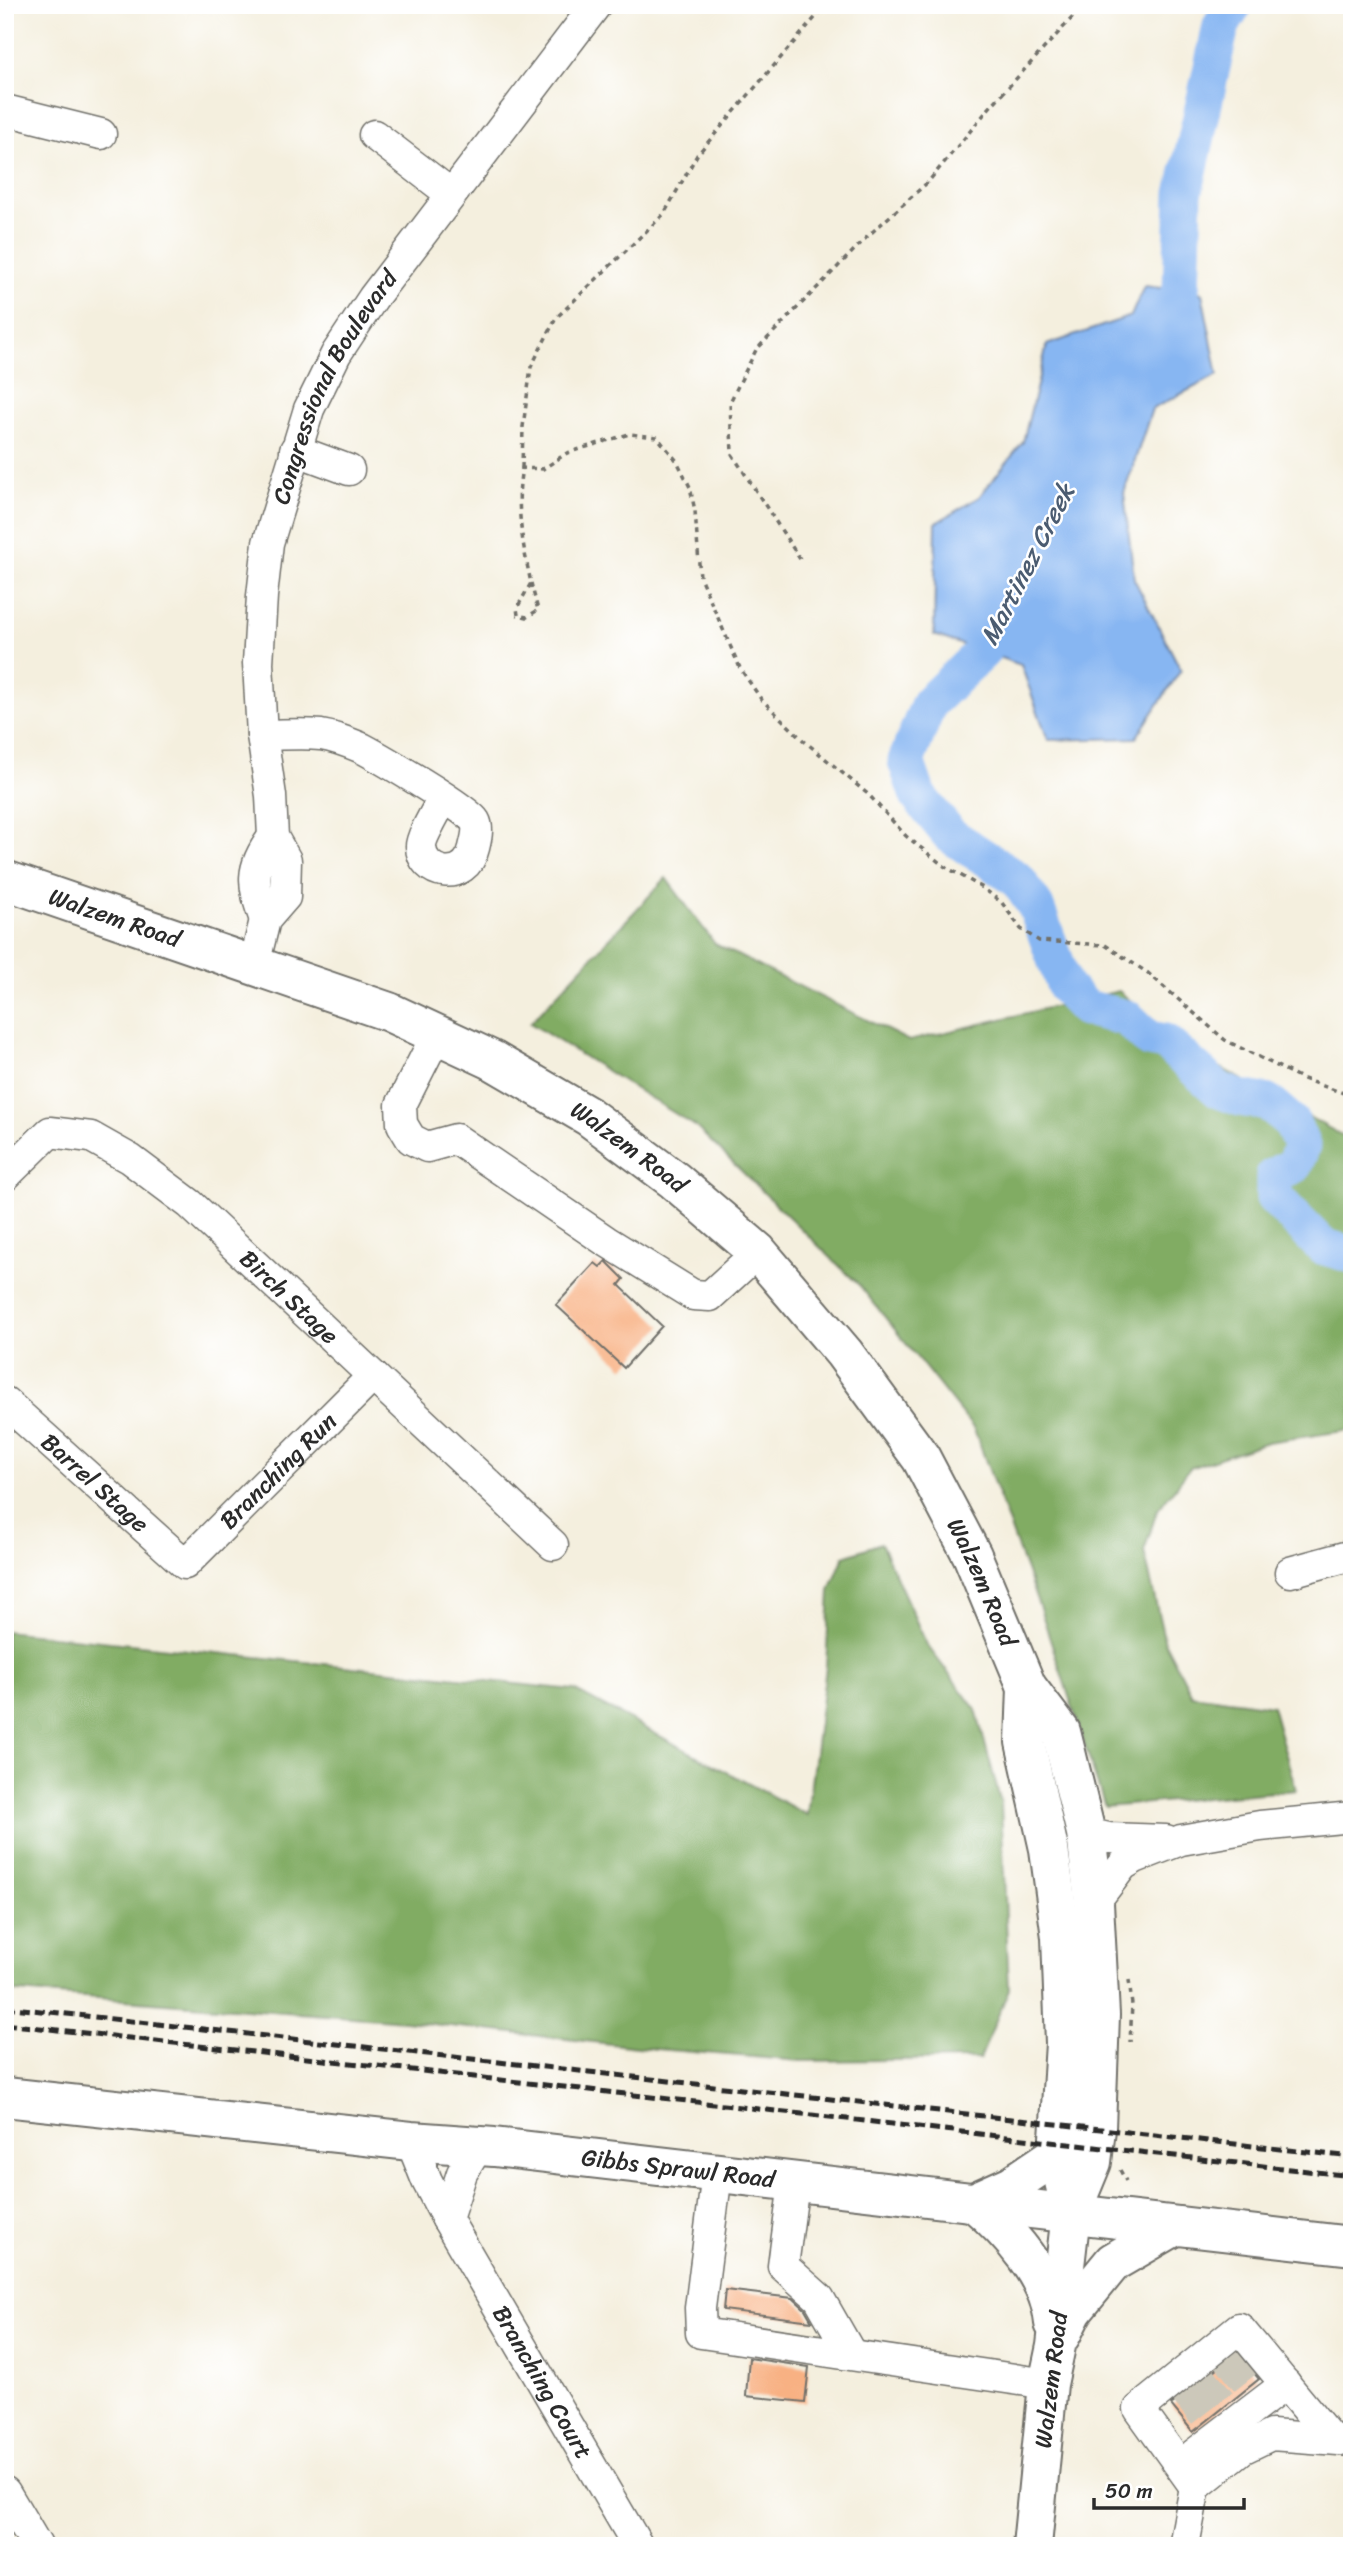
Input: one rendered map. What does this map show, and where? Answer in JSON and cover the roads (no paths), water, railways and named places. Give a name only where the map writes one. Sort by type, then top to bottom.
[{"type":"main road","name":"Walzem Road","points":[[5,880],[389,1012],[492,1059],[588,1116],[674,1180],[758,1252],[844,1353],[921,1458],[972,1555],[1027,1687],[1061,1732],[1086,1833],[1094,1903],[1100,2047],[1075,2158],[1032,2546]]},
{"type":"main road","name":"Walzem Road","points":[[1027,1687],[1025,1742],[1049,1849],[1064,1983],[1064,2054],[1075,2158]]},
{"type":"main road","name":"Gibbs Sprawl Road","points":[[5,2097],[411,2141],[479,2145],[1352,2246]]},
{"type":"main road","points":[[1056,2346],[1052,2305],[1029,2262],[996,2221],[974,2202],[1075,2158],[1150,2215],[1175,2226]]},
{"type":"main road","points":[[1056,2346],[1073,2311],[1113,2262],[1175,2226]]},
{"type":"street","name":"Congressional Boulevard","points":[[254,965],[265,920],[255,892],[257,858],[273,838],[271,796],[261,735],[258,663],[268,543],[309,409],[336,354],[373,298],[596,5]]},
{"type":"street","points":[[5,110],[101,134]]},
{"type":"street","points":[[374,135],[450,194]]},
{"type":"street","points":[[295,450],[349,470]]},
{"type":"street","points":[[261,735],[322,735],[359,747],[443,798]]},
{"type":"street","points":[[437,1034],[401,1105],[402,1124],[411,1139],[428,1147],[456,1139],[606,1241],[693,1295],[710,1296],[758,1252]]},
{"type":"street","name":"Birch Stage","points":[[5,1177],[50,1132],[91,1137],[130,1159],[190,1204],[553,1545]]},
{"type":"street","name":"Branching Run","points":[[185,1564],[373,1376]]},
{"type":"street","name":"Barrel Stage","points":[[6,1405],[185,1564]]},
{"type":"street","points":[[1290,1572],[1352,1555]]},
{"type":"street","points":[[1094,1903],[1124,1865],[1181,1840],[1260,1826],[1352,1817]]},
{"type":"street","points":[[1086,1833],[1108,1838],[1181,1840]]},
{"type":"street","name":"Branching Court","points":[[411,2141],[427,2181],[447,2219],[638,2546]]},
{"type":"street","points":[[447,2219],[462,2173],[479,2145]]},
{"type":"street","points":[[717,2172],[701,2308],[701,2333],[1048,2384]]},
{"type":"street","points":[[794,2183],[783,2266],[819,2298],[852,2354]]},
{"type":"street","points":[[1188,2476],[1139,2409],[1189,2379],[1223,2352],[1239,2328],[1266,2391],[1341,2439]]},
{"type":"street","points":[[1184,2546],[1188,2476],[1222,2421],[1266,2391]]},
{"type":"street","points":[[1188,2476],[1271,2435],[1341,2439]]},
{"type":"street","points":[[5,2491],[37,2546]]},
{"type":"water","points":[[1144,286],[1202,293],[1218,375],[1152,409],[1124,493],[1134,579],[1181,670],[1136,738],[1048,740],[1021,665],[934,635],[936,523],[979,497],[1023,442],[1047,345],[1131,316]]},
{"type":"waterway","name":"Martinez Creek","points":[[1155,331],[1181,291],[1184,194],[1221,26],[1234,5]]},
{"type":"waterway","name":"Martinez Creek","points":[[1006,607],[982,652],[929,703],[906,761],[918,796],[950,835],[1017,879],[1036,907],[1065,987],[1085,1008],[1127,1018],[1149,1039],[1165,1042],[1219,1090],[1240,1098],[1269,1103],[1292,1123],[1302,1146],[1294,1165],[1274,1176],[1274,1197],[1322,1246],[1352,1255]]},
{"type":"tunnel","points":[[1228,2358],[1250,2386]]},
{"type":"tunnel","points":[[1202,2378],[1225,2406]]},
{"type":"tunnel","points":[[1185,2392],[1207,2420]]},
{"type":"railway","points":[[5,2007],[1352,2157]]},
{"type":"railway","points":[[5,2024],[1352,2176]]}]
